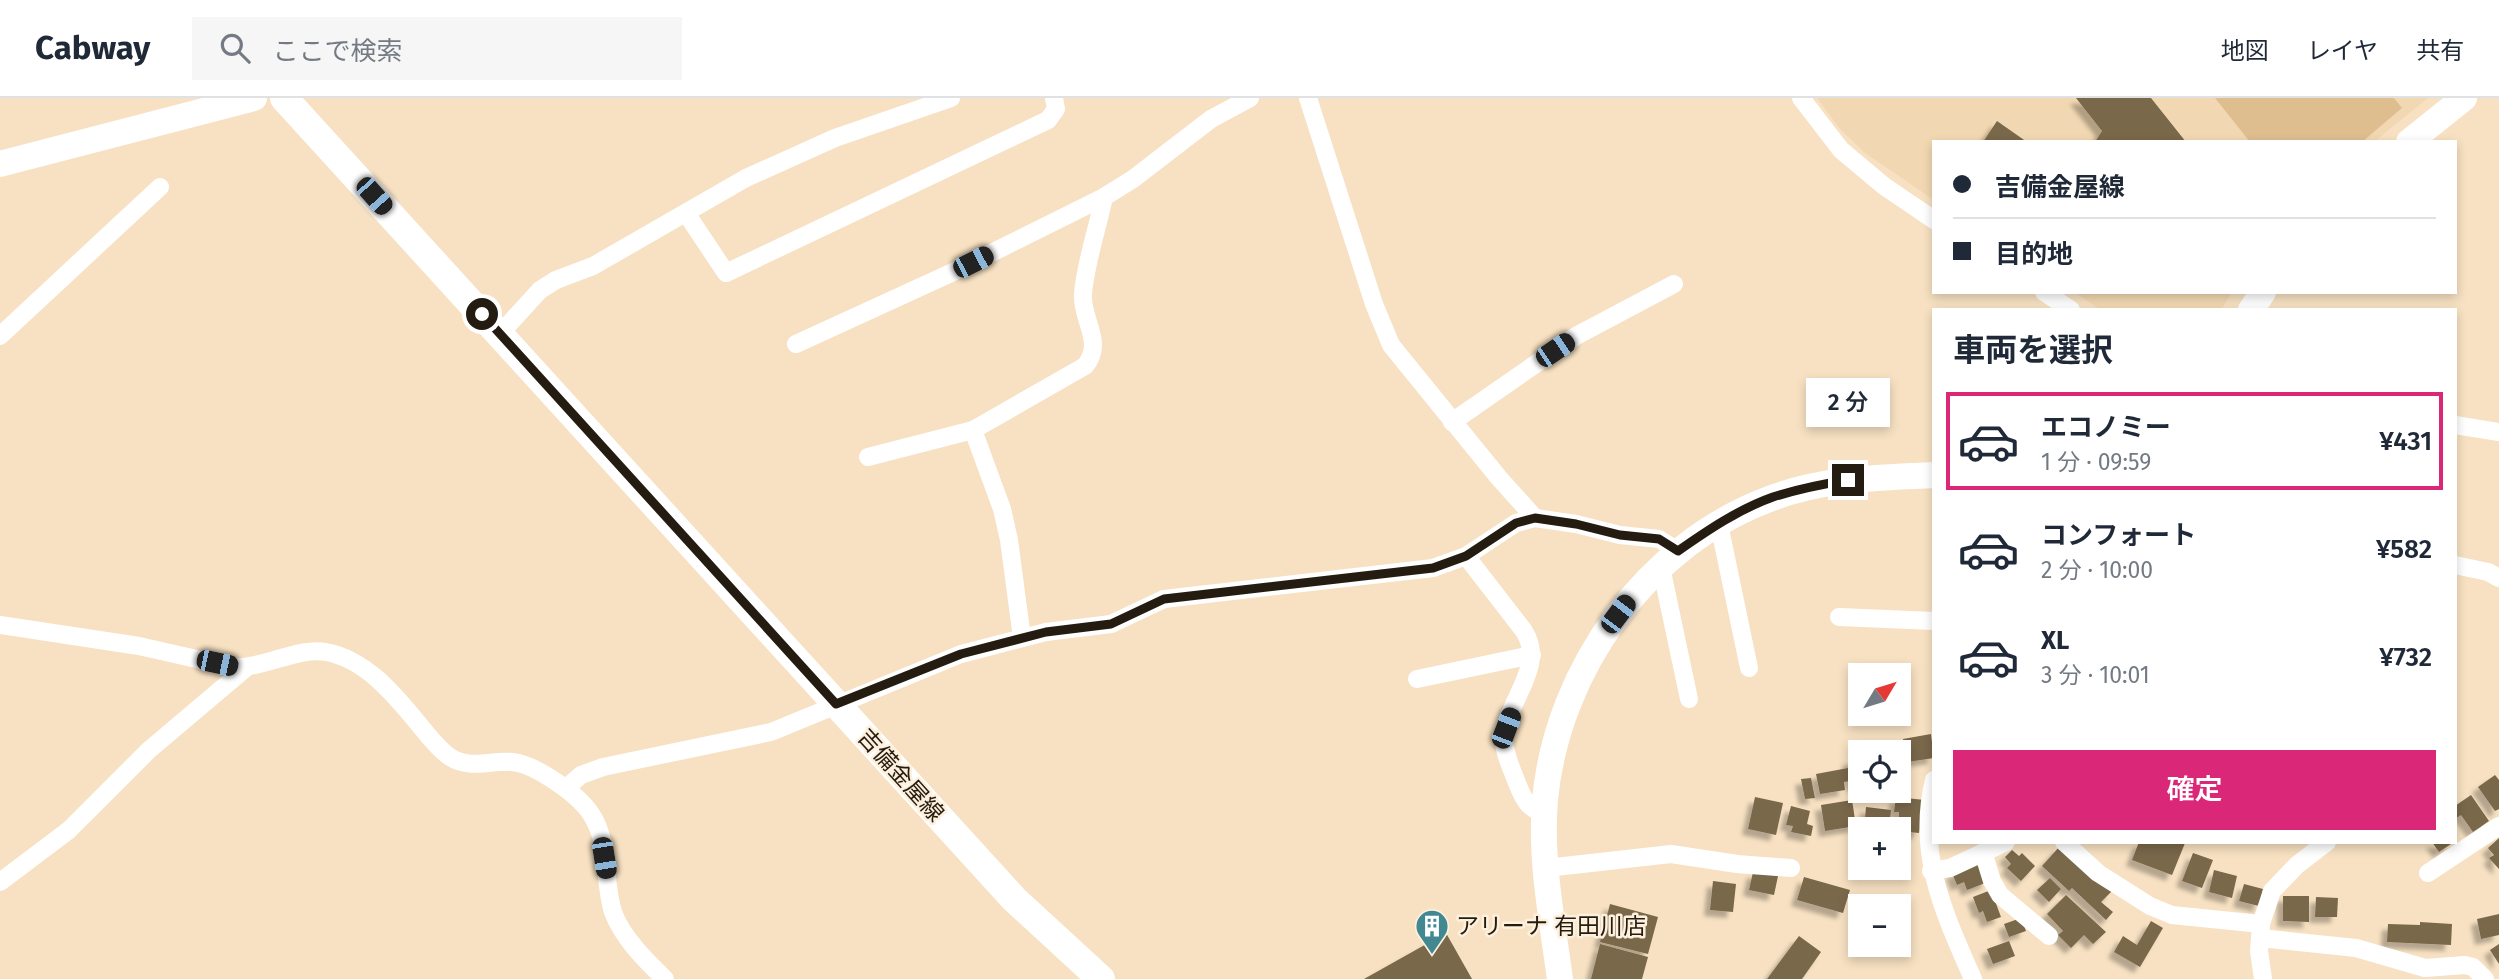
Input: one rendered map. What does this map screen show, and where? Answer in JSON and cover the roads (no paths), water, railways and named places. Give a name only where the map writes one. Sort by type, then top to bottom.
[{"type":"main road","name":"吉備金屋線","points":[[284,98],[1014,899],[1101,979]]},
{"type":"street","points":[[0,164],[254,98]]},
{"type":"street","points":[[500,334],[540,290],[556,280],[593,266],[746,178],[835,138],[951,98]]},
{"type":"street","points":[[686,213],[726,273],[1048,120],[1056,109],[1054,98]]},
{"type":"street","points":[[796,344],[1104,197],[1133,179],[1211,118],[1250,98]]},
{"type":"street","points":[[1308,98],[1374,304],[1391,345],[1452,422],[1535,518]]},
{"type":"street","points":[[1801,98],[1841,150],[1884,186],[1932,219]]},
{"type":"street","points":[[2411,140],[2453,101]]},
{"type":"street","points":[[0,337],[160,187]]},
{"type":"street","points":[[868,457],[973,430],[1085,366],[1092,357],[1094,348],[1083,296],[1104,197]]},
{"type":"street","points":[[1452,422],[1576,336],[1674,284]]},
{"type":"street","points":[[2048,294],[2068,308]]},
{"type":"street","points":[[2457,425],[2499,432]]},
{"type":"street","points":[[973,430],[1002,509],[1009,540],[1022,638]]},
{"type":"street","points":[[1560,979],[1546,868],[1545,813],[1549,773],[1559,735],[1584,670],[1609,626],[1669,559],[1719,524],[1763,501],[1809,487],[1848,480],[1932,475]]},
{"type":"street","points":[[565,788],[581,775],[603,767],[771,732],[951,658],[1022,638],[1046,632],[1111,624],[1164,599],[1433,568],[1466,556],[1516,523],[1535,518],[1576,524],[1620,535],[1659,539],[1669,559],[1689,699]]},
{"type":"street","points":[[1719,524],[1749,668]]},
{"type":"street","points":[[1466,556],[1531,644],[1532,655],[1503,739],[1522,796],[1536,811],[1545,813]]},
{"type":"street","points":[[2457,565],[2488,572],[2499,578]]},
{"type":"street","points":[[1839,617],[1932,621]]},
{"type":"street","points":[[0,625],[139,646],[246,668],[313,652],[340,656],[369,672],[395,695],[448,756],[477,765],[515,762],[526,766],[565,788],[585,806],[598,829],[610,899],[618,922],[653,968],[665,979]]},
{"type":"street","points":[[1417,679],[1532,655]]},
{"type":"street","points":[[0,882],[69,830],[149,750],[246,668]]},
{"type":"street","points":[[1932,797],[1929,822],[1931,871],[1973,979]]},
{"type":"street","points":[[2428,873],[2498,828]]},
{"type":"street","points":[[1931,871],[1950,868],[2001,844]]},
{"type":"street","points":[[2066,844],[2098,873],[2150,906],[2172,915],[2356,948],[2425,968],[2465,965],[2473,967],[2485,979]]},
{"type":"street","points":[[2263,979],[2260,931],[2273,891],[2297,865],[2324,844]]},
{"type":"street","points":[[1983,852],[1992,881],[2000,895],[2049,936]]},
{"type":"street","points":[[1546,868],[1671,854],[1791,869]]},
{"type":"place","name":"アリーナ 有田川店","points":[[1432,956]]}]
